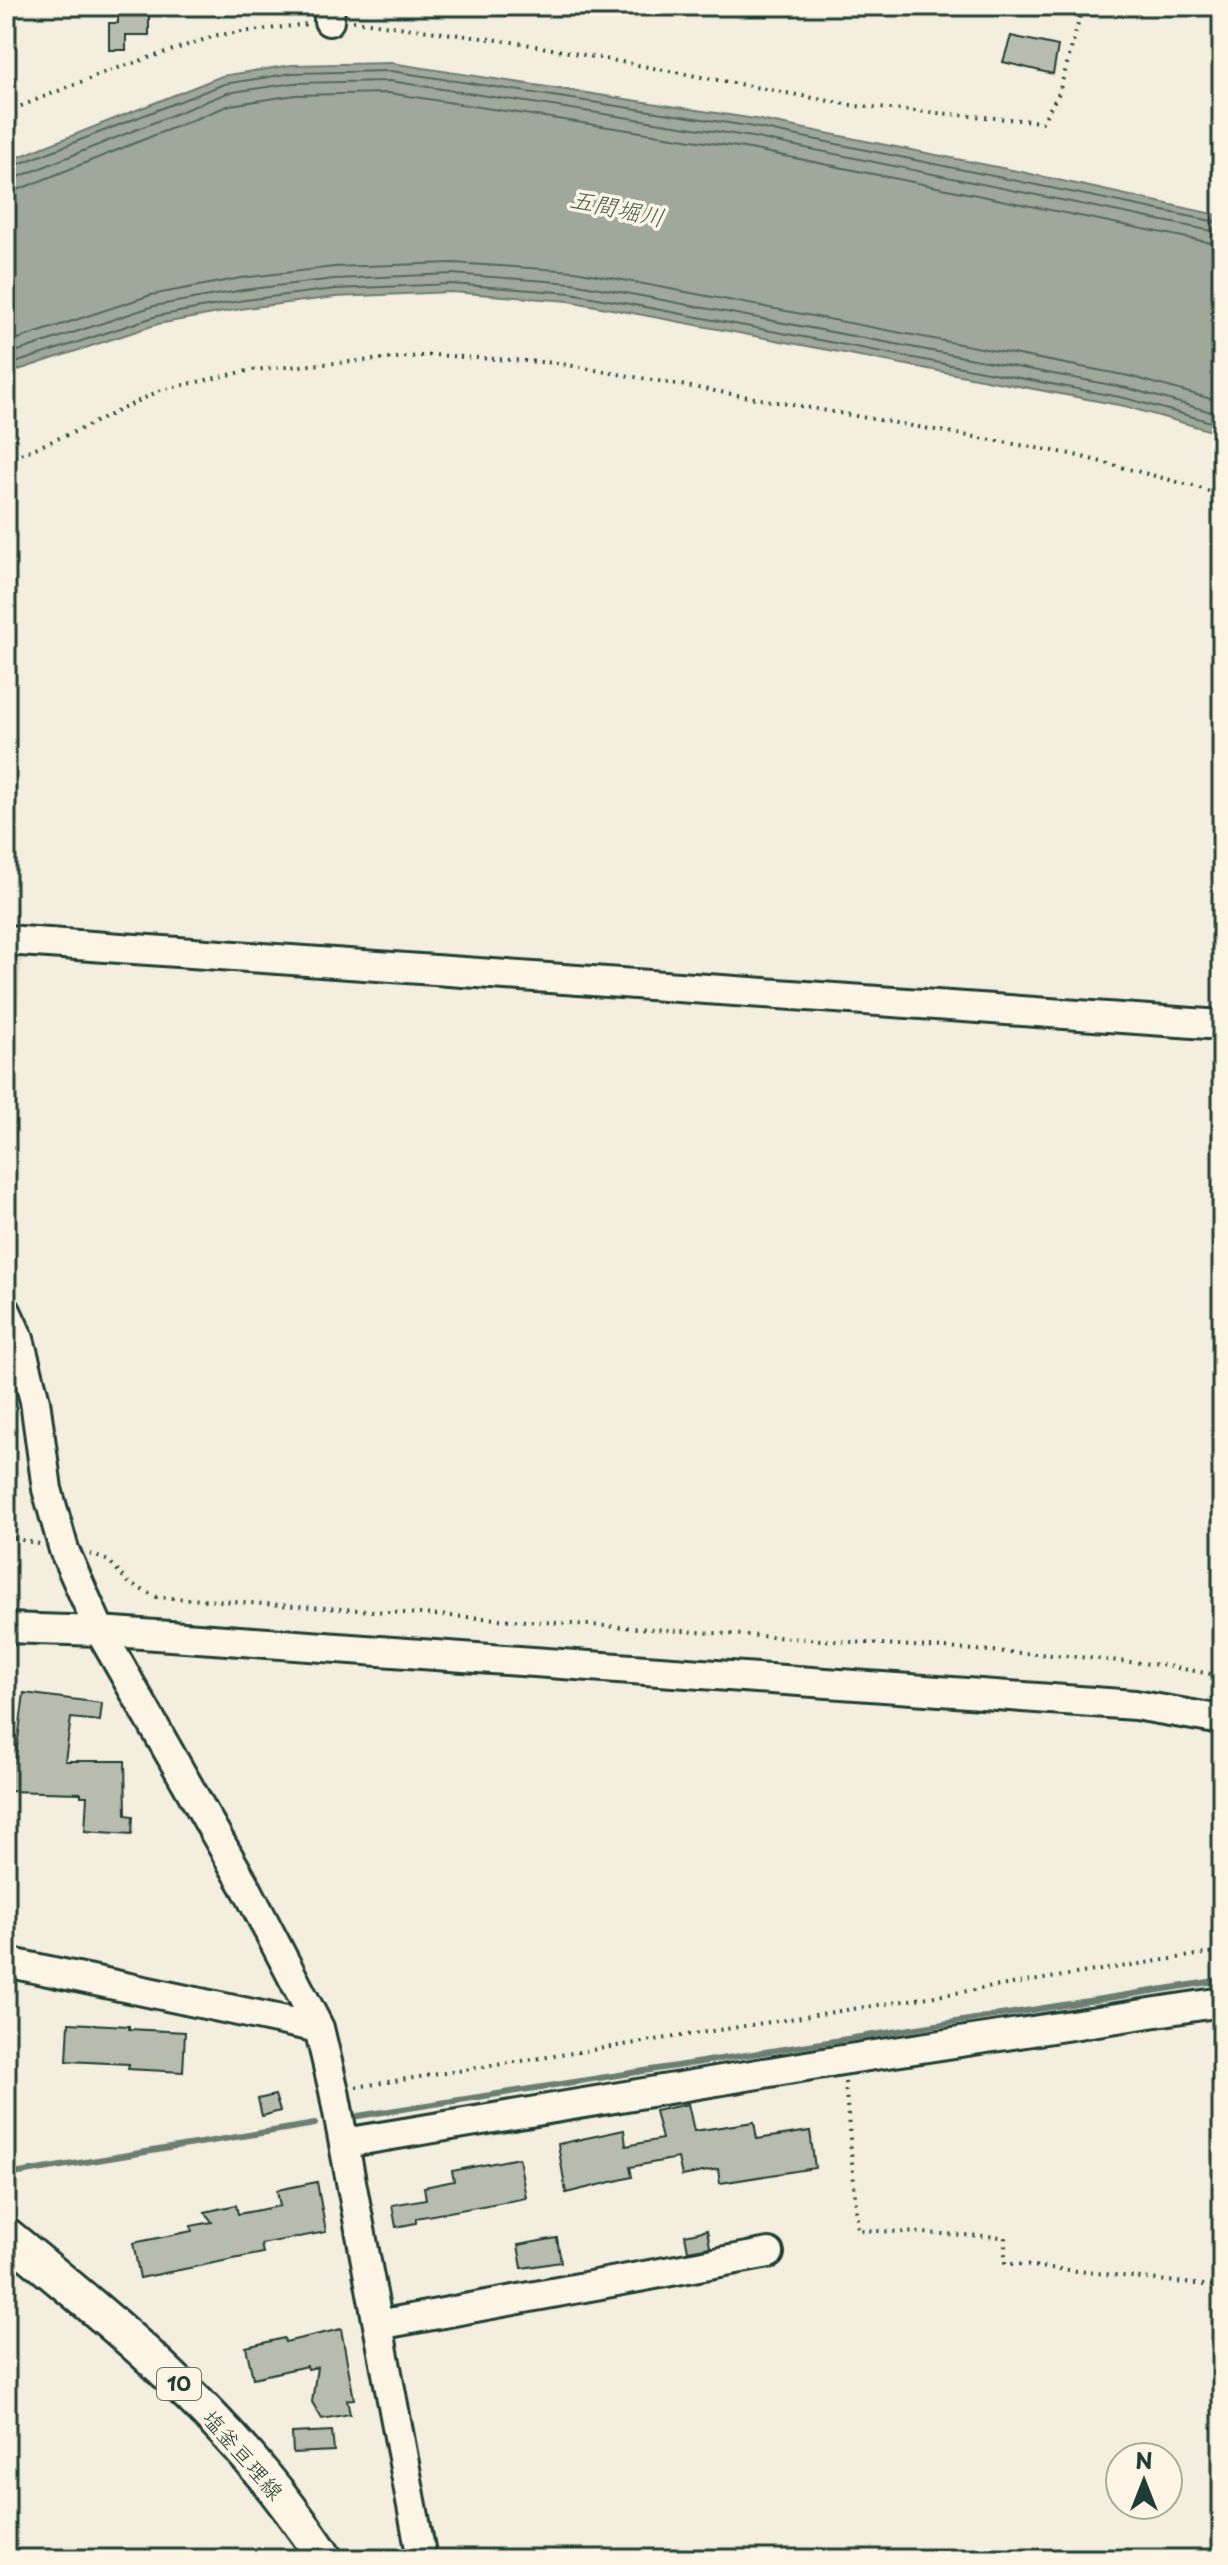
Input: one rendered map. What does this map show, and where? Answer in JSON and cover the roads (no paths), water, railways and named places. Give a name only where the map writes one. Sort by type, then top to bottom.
[{"type":"main road","name":"塩釜亘理線","points":[[6,2235],[181,2385],[265,2475],[325,2559]]},
{"type":"street","points":[[6,940],[1222,1025]]},
{"type":"street","points":[[6,1311],[19,1339],[35,1401],[47,1489],[64,1550],[100,1631],[248,1891],[319,2028],[334,2091],[422,2559]]},
{"type":"street","points":[[6,1628],[100,1631],[1135,1705],[1222,1720]]},
{"type":"street","points":[[6,1962],[319,2028]]},
{"type":"street","points":[[344,2143],[842,2060],[1222,2002]]},
{"type":"street","points":[[378,2325],[769,2253]]},
{"type":"water","name":"五間堀川","points":[[391,63],[755,119],[1222,216],[1222,434],[1124,406],[569,301],[451,292],[336,297],[246,308],[158,324],[6,374],[6,162],[222,76],[292,65]]},
{"type":"waterway","points":[[358,2116],[1222,1980]]},
{"type":"waterway","points":[[7,2175],[315,2124]]}]
